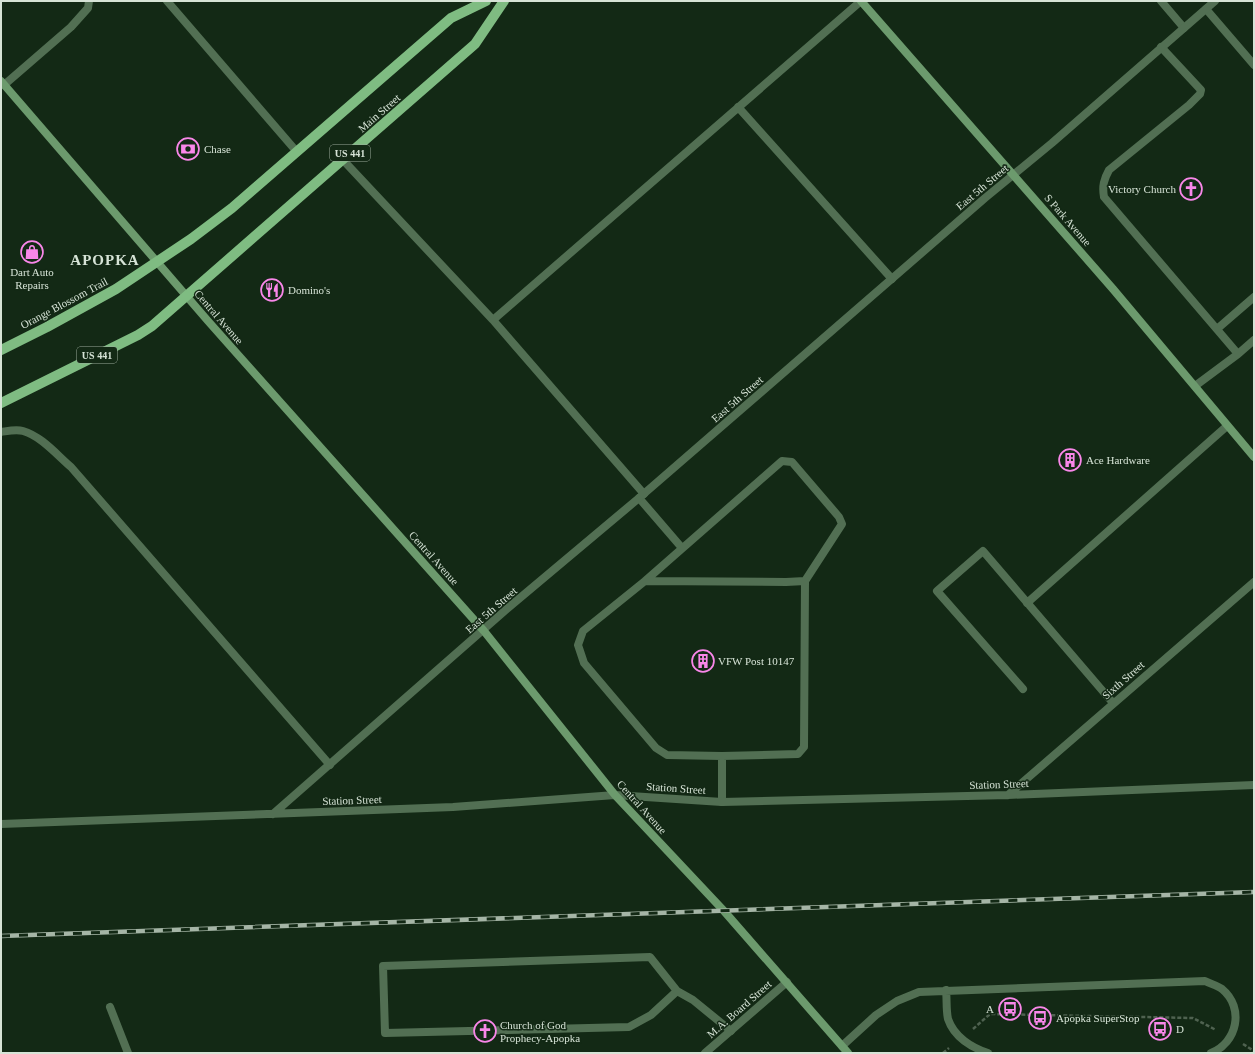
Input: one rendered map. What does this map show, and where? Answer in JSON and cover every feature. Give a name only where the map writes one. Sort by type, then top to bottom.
[{"type":"main road","name":"US 441","points":[[157,262],[191,239],[232,208],[451,18],[486,1]]},
{"type":"main road","name":"Main Street","points":[[186,296],[475,44],[504,1]]},
{"type":"main road","name":"Orange Blossom Trail","points":[[1,350],[105,295],[157,262]]},
{"type":"main road","name":"US 441","points":[[1,403],[138,335],[152,326],[186,296]]},
{"type":"street","points":[[3,83],[71,27],[88,8],[89,1]]},
{"type":"street","points":[[167,1],[297,152]]},
{"type":"street","points":[[493,320],[861,1]]},
{"type":"street","name":"S Park Avenue","points":[[861,1],[1014,174],[1254,457]]},
{"type":"street","points":[[1161,1],[1184,28]]},
{"type":"street","name":"East 5th Street","points":[[273,814],[484,631],[514,603],[641,496],[1215,1]]},
{"type":"street","points":[[1206,9],[1254,65]]},
{"type":"street","points":[[1161,47],[1201,90],[1200,94],[1109,170],[1102,187],[1104,197],[1238,354]]},
{"type":"street","name":"Central Avenue","points":[[3,83],[186,296],[484,631],[616,794],[724,911],[848,1053]]},
{"type":"street","points":[[738,107],[892,278]]},
{"type":"street","points":[[343,160],[493,320],[641,496],[682,548]]},
{"type":"street","points":[[1217,329],[1254,296]]},
{"type":"street","points":[[1194,386],[1238,354],[1254,340]]},
{"type":"street","points":[[1027,603],[1228,426]]},
{"type":"street","points":[[1,432],[12,430],[22,431],[32,435],[47,445],[71,467],[330,765]]},
{"type":"street","points":[[782,462],[792,462],[839,517],[842,524],[805,581],[804,747],[798,754],[722,756],[668,755],[656,748],[584,662],[578,645],[583,631],[645,581],[682,548],[782,462]]},
{"type":"street","points":[[1023,689],[938,591],[983,551],[1113,703]]},
{"type":"street","points":[[645,581],[805,581]]},
{"type":"street","name":"Sixth Street","points":[[1008,795],[1254,582]]},
{"type":"street","points":[[722,756],[722,802]]},
{"type":"street","name":"Station Street","points":[[1,824],[453,807],[616,794],[722,802],[1008,795],[1254,785]]},
{"type":"street","points":[[678,991],[651,1015],[629,1027],[384,1033],[383,966],[650,958],[678,991],[693,1000],[731,1031]]},
{"type":"street","points":[[842,1046],[876,1015],[897,1001],[919,992],[1206,981],[1222,989],[1234,1004],[1237,1018],[1230,1038],[1217,1050],[1211,1053]]},
{"type":"street","name":"M.A. Board Street","points":[[705,1053],[787,982]]},
{"type":"street","points":[[946,990],[948,1018],[953,1028],[961,1038],[977,1049],[988,1053]]},
{"type":"street","points":[[110,1006],[128,1053]]},
{"type":"path","points":[[944,1053],[990,1014],[1193,1018],[1254,1051]]},
{"type":"railway","points":[[1,936],[1254,892]]},
{"type":"place","name":"Chase","points":[[188,149]]},
{"type":"place","name":"Victory Church","points":[[1191,189]]},
{"type":"place","name":"Dart Auto Repairs","points":[[32,252]]},
{"type":"place","name":"Domino's","points":[[272,290]]},
{"type":"place","name":"Ace Hardware","points":[[1070,460]]},
{"type":"place","name":"VFW Post 10147","points":[[703,661]]},
{"type":"place","name":"A","points":[[1010,1009]]},
{"type":"place","name":"Apopka SuperStop","points":[[1040,1018]]},
{"type":"place","name":"D","points":[[1160,1029]]},
{"type":"place","name":"Church of God Prophecy-Apopka","points":[[485,1031]]},
{"type":"district","name":"APOPKA","points":[[105,260]]}]
